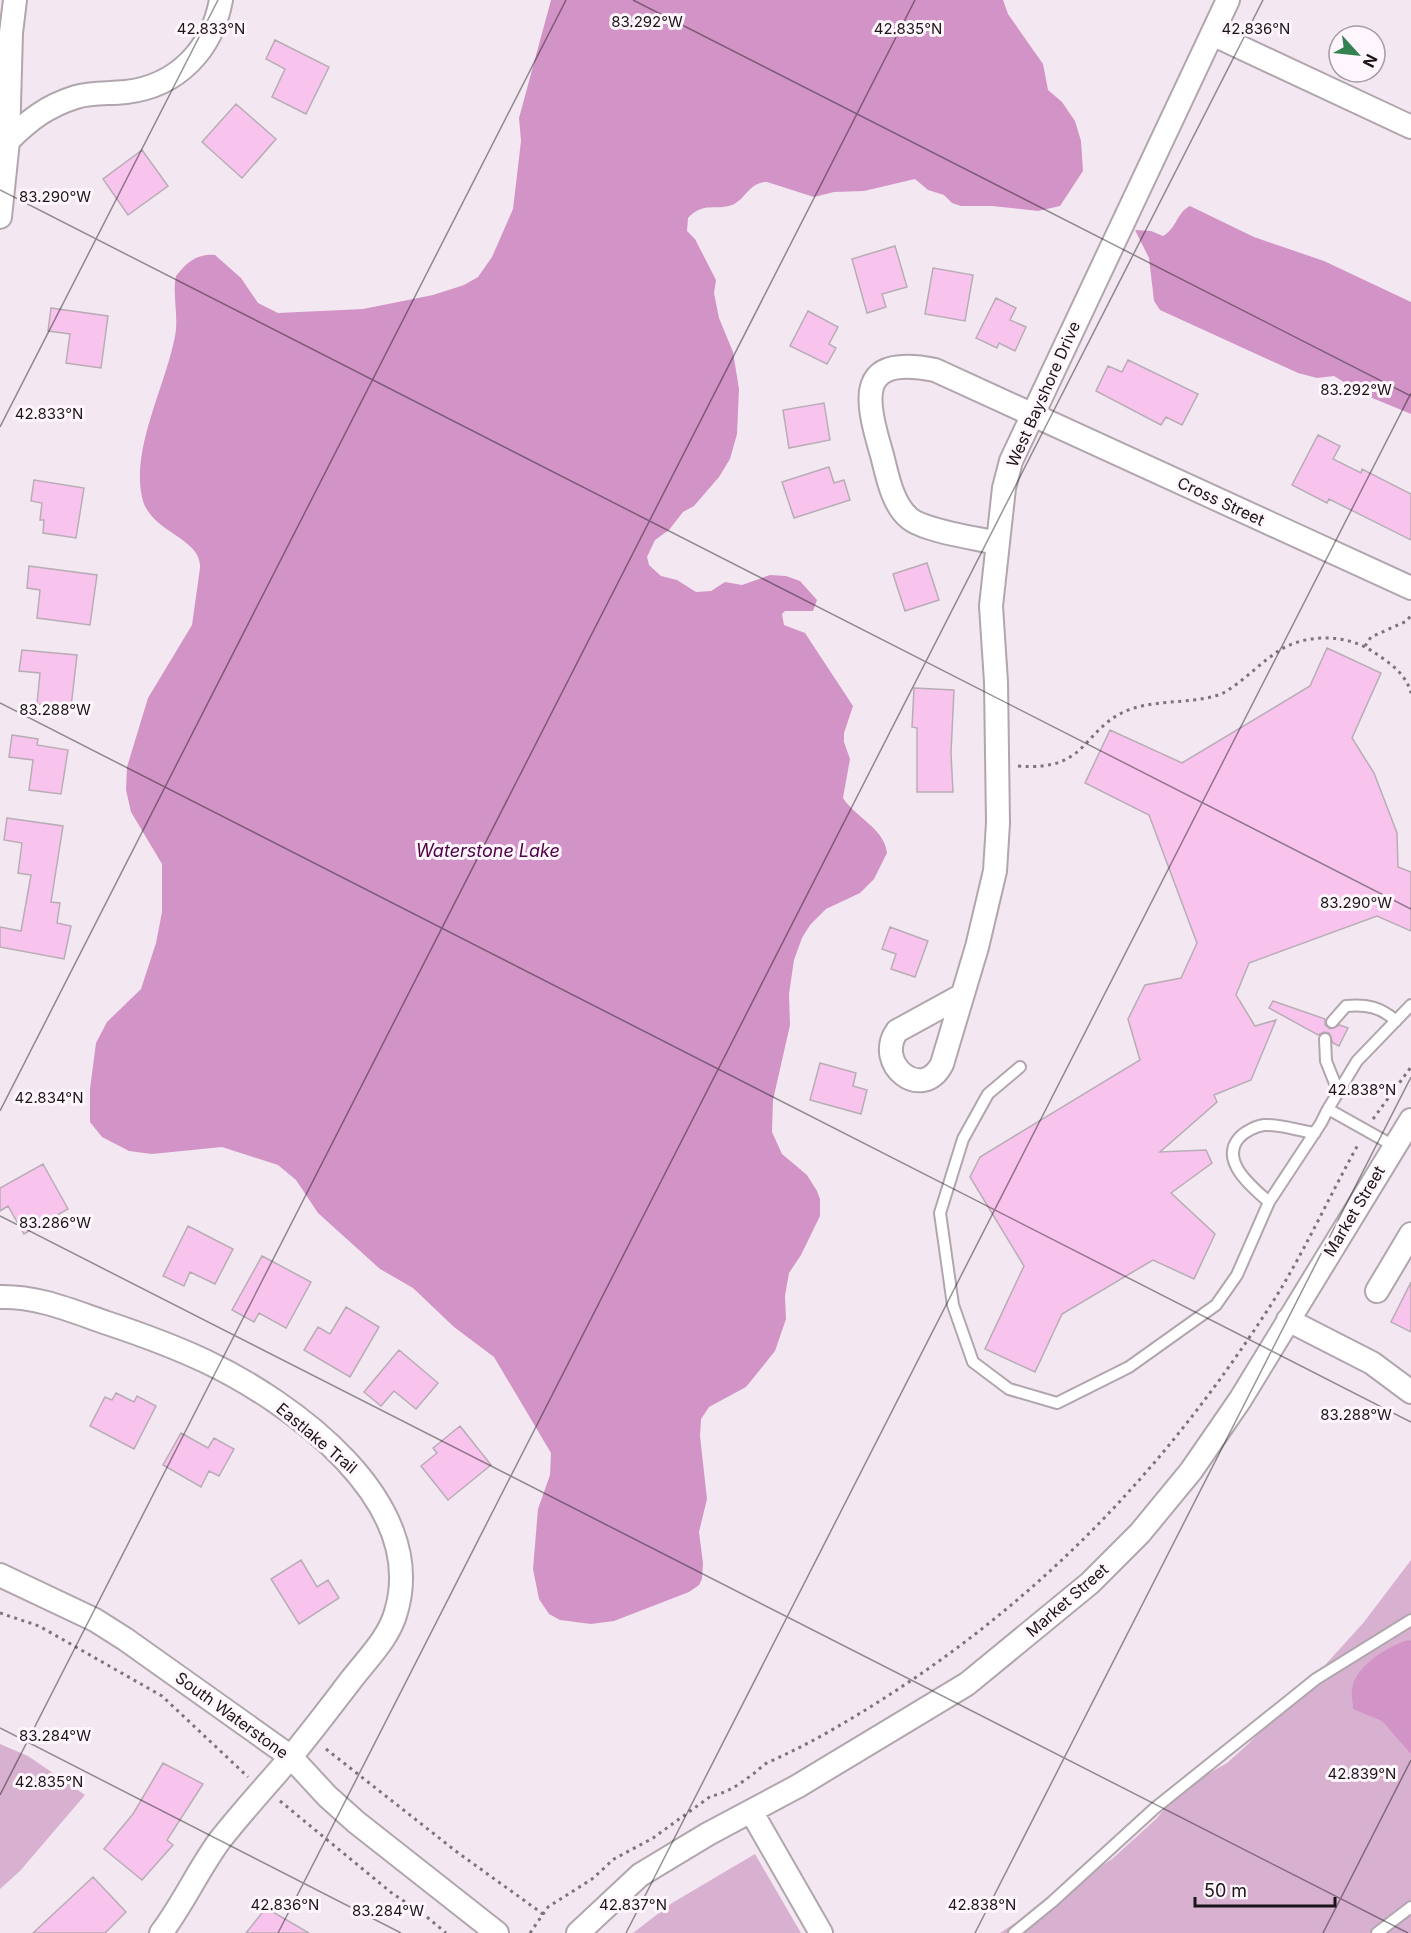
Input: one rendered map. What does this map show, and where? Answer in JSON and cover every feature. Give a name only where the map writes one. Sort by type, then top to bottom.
[{"type":"street","points":[[0,217],[8,141],[15,0]]},
{"type":"street","points":[[8,141],[41,111],[57,103],[79,96],[126,92],[153,84],[180,72],[201,52],[216,21],[221,0]]},
{"type":"street","name":"West Bayshore Drive","points":[[961,996],[977,947],[995,871],[996,682],[991,606],[1004,488],[1011,461],[1228,0]]},
{"type":"street","points":[[1212,34],[1411,127]]},
{"type":"street","name":"Cross Street","points":[[997,543],[940,530],[909,519],[899,506],[888,476],[868,404],[874,381],[887,369],[909,365],[935,370],[1411,588]]},
{"type":"street","name":"Market Street","points":[[578,1933],[640,1875],[798,1786],[967,1684],[1089,1583],[1140,1533],[1191,1471],[1240,1400],[1288,1320],[1402,1151],[1411,1120]]},
{"type":"street","points":[[1377,1291],[1411,1234]]},
{"type":"street","name":"Eastlake Trail","points":[[0,1297],[43,1301],[162,1343],[240,1380],[278,1404],[338,1452],[360,1475],[390,1526],[403,1575],[396,1613],[384,1638],[204,1863],[188,1894],[160,1933]]},
{"type":"street","points":[[1288,1320],[1372,1363],[1411,1392]]},
{"type":"street","name":"South Waterstone","points":[[0,1575],[94,1620],[125,1639],[291,1757],[327,1796],[356,1822],[497,1933]]},
{"type":"street","points":[[751,1811],[821,1933]]},
{"type":"lane","points":[[1332,1022],[1346,1006],[1362,1004],[1384,1010],[1396,1021]]},
{"type":"lane","points":[[1020,1067],[988,1094],[963,1139],[940,1213],[953,1305],[973,1362],[1009,1389],[1057,1403],[1129,1366],[1216,1305],[1237,1275],[1269,1202],[1315,1133],[1357,1061],[1411,1005]]},
{"type":"lane","points":[[1325,1039],[1326,1061],[1338,1091]]},
{"type":"lane","points":[[1328,1109],[1402,1151]]},
{"type":"lane","points":[[1269,1202],[1250,1186],[1237,1168],[1234,1158],[1238,1140],[1243,1134],[1264,1125],[1315,1133]]},
{"type":"lane","points":[[1014,1933],[1155,1808],[1316,1679],[1411,1620]]},
{"type":"lane","points":[[1377,1933],[1411,1907]]},
{"type":"path","points":[[1365,646],[1371,637],[1407,621],[1411,615]]},
{"type":"path","points":[[996,764],[1043,767],[1070,760],[1111,719],[1130,709],[1164,700],[1208,699],[1224,692],[1280,651],[1299,641],[1343,639],[1365,646],[1394,665],[1411,693]]},
{"type":"path","points":[[530,1933],[548,1907],[592,1879],[614,1859],[653,1838],[711,1796],[723,1794],[765,1763],[778,1760],[844,1723],[934,1666],[991,1624],[1070,1554],[1114,1511],[1171,1444],[1264,1316],[1366,1130],[1411,1067]]},
{"type":"path","points":[[0,1612],[39,1626],[162,1696],[247,1776],[393,1894],[422,1912],[446,1933]]},
{"type":"path","points":[[326,1749],[457,1852],[543,1914]]},
{"type":"shaded area","points":[[1411,1560],[1411,1933],[1000,1933],[1112,1859],[1156,1819],[1181,1789],[1227,1763],[1247,1745],[1307,1685],[1364,1622]]},
{"type":"shaded area","points":[[0,1744],[28,1756],[85,1795],[20,1871],[0,1889]]},
{"type":"shaded area","points":[[755,1854],[801,1933],[633,1933],[672,1903]]},
{"type":"water","name":"Waterstone Lake","points":[[551,0],[1003,0],[1008,14],[1043,64],[1048,90],[1062,102],[1075,121],[1081,141],[1083,171],[1060,206],[1038,211],[992,206],[961,206],[952,203],[944,195],[928,190],[915,179],[864,191],[834,192],[814,197],[767,182],[761,183],[732,205],[704,208],[688,218],[687,231],[695,239],[716,280],[714,293],[719,318],[733,352],[739,389],[737,434],[730,459],[719,477],[694,506],[683,512],[669,530],[655,540],[647,557],[649,565],[661,576],[677,580],[696,592],[711,591],[725,582],[742,585],[770,575],[786,576],[800,581],[817,600],[813,611],[785,611],[782,614],[784,625],[805,633],[853,706],[844,733],[844,742],[850,759],[843,798],[881,837],[887,853],[874,879],[860,893],[826,909],[810,925],[802,938],[794,960],[789,994],[790,1025],[773,1100],[772,1132],[782,1154],[807,1175],[817,1191],[820,1199],[820,1216],[801,1255],[789,1273],[785,1296],[786,1319],[775,1351],[746,1387],[709,1407],[701,1419],[700,1436],[707,1499],[699,1532],[703,1563],[702,1579],[699,1585],[689,1592],[614,1621],[591,1624],[560,1620],[549,1614],[539,1599],[533,1569],[538,1509],[550,1475],[551,1453],[494,1357],[454,1327],[413,1288],[380,1269],[318,1213],[296,1180],[278,1165],[222,1147],[152,1154],[129,1151],[102,1137],[90,1122],[90,1089],[96,1043],[107,1022],[141,989],[156,943],[162,912],[162,864],[131,812],[126,790],[127,767],[148,698],[192,625],[200,568],[193,549],[154,519],[147,509],[142,497],[140,478],[145,437],[175,336],[176,276],[197,257],[215,255],[241,278],[258,303],[278,313],[363,309],[433,295],[464,285],[478,277],[492,257],[513,209],[521,141],[519,118]]},
{"type":"water","points":[[1190,206],[1254,237],[1324,261],[1411,302],[1411,414],[1365,395],[1334,376],[1317,378],[1298,373],[1160,310],[1154,301],[1149,258],[1135,230],[1151,231],[1163,236],[1168,233],[1182,212]]},
{"type":"water","points":[[1411,1641],[1411,1754],[1382,1721],[1353,1709],[1352,1694],[1354,1680],[1366,1665],[1383,1652]]},
{"type":"building","points":[[275,40],[329,67],[306,114],[272,97],[285,69],[266,59]]},
{"type":"building","points":[[236,104],[276,139],[242,178],[202,142]]},
{"type":"building","points":[[142,150],[168,186],[128,215],[103,179]]},
{"type":"building","points":[[895,246],[907,287],[882,294],[886,307],[867,313],[852,259]]},
{"type":"building","points":[[933,268],[973,275],[965,321],[925,314]]},
{"type":"building","points":[[996,298],[1016,308],[1010,320],[1026,327],[1015,351],[999,343],[997,348],[976,338]]},
{"type":"building","points":[[51,308],[108,316],[101,368],[66,363],[70,334],[48,331]]},
{"type":"building","points":[[808,311],[838,327],[829,344],[836,348],[827,364],[790,346]]},
{"type":"building","points":[[1128,360],[1198,394],[1182,425],[1166,417],[1161,425],[1096,391],[1108,366],[1122,372]]},
{"type":"building","points":[[824,403],[830,440],[789,448],[783,410]]},
{"type":"building","points":[[1318,435],[1340,446],[1333,459],[1361,473],[1362,469],[1411,494],[1411,540],[1329,499],[1327,503],[1292,485]]},
{"type":"building","points":[[829,467],[834,483],[844,480],[850,500],[794,518],[782,482]]},
{"type":"building","points":[[34,480],[84,488],[76,538],[43,533],[44,520],[40,520],[42,503],[31,501]]},
{"type":"building","points":[[927,563],[939,600],[905,611],[893,574]]},
{"type":"building","points":[[29,566],[97,575],[90,625],[37,618],[40,590],[27,588]]},
{"type":"building","points":[[1327,648],[1381,673],[1352,738],[1374,773],[1397,833],[1398,867],[1411,872],[1411,931],[1377,916],[1249,963],[1236,995],[1255,1026],[1276,1020],[1251,1080],[1214,1095],[1217,1102],[1160,1152],[1206,1150],[1212,1163],[1171,1193],[1215,1234],[1194,1279],[1153,1260],[1062,1314],[1035,1372],[985,1349],[1024,1266],[970,1177],[980,1157],[1140,1060],[1128,1019],[1145,985],[1181,978],[1197,943],[1149,815],[1085,783],[1110,730],[1182,763],[1310,686]]},
{"type":"building","points":[[22,650],[77,655],[71,707],[37,704],[40,673],[19,671]]},
{"type":"building","points":[[914,688],[954,690],[951,753],[953,792],[917,792],[917,728],[912,727]]},
{"type":"building","points":[[12,735],[38,739],[37,745],[68,750],[61,794],[29,790],[33,760],[9,757]]},
{"type":"building","points":[[7,818],[63,826],[51,902],[60,903],[57,923],[71,926],[64,959],[0,947],[0,927],[21,931],[31,875],[18,873],[22,843],[4,840]]},
{"type":"building","points":[[890,927],[928,941],[915,977],[891,969],[896,954],[882,949]]},
{"type":"building","points":[[1273,1001],[1325,1019],[1325,1025],[1330,1029],[1340,1025],[1348,1028],[1339,1046],[1333,1043],[1329,1033],[1324,1032],[1318,1035],[1269,1008]]},
{"type":"building","points":[[820,1063],[856,1073],[853,1086],[867,1090],[861,1114],[810,1100]]},
{"type":"building","points":[[43,1164],[68,1209],[24,1234],[8,1206],[0,1211],[0,1188]]},
{"type":"building","points":[[188,1226],[233,1249],[215,1284],[190,1272],[184,1286],[163,1276]]},
{"type":"building","points":[[262,1256],[311,1282],[286,1328],[259,1313],[254,1322],[232,1310]]},
{"type":"building","points":[[1411,1282],[1411,1332],[1391,1322]]},
{"type":"building","points":[[346,1307],[379,1327],[350,1377],[304,1350],[318,1327],[330,1334]]},
{"type":"building","points":[[399,1350],[438,1383],[416,1409],[394,1391],[381,1406],[364,1392]]},
{"type":"building","points":[[116,1393],[134,1402],[137,1396],[156,1406],[134,1449],[90,1426],[105,1397],[112,1400]]},
{"type":"building","points":[[460,1426],[491,1465],[448,1500],[421,1466],[437,1453],[433,1448]]},
{"type":"building","points":[[181,1433],[208,1448],[214,1438],[234,1449],[219,1476],[209,1471],[201,1487],[163,1465]]},
{"type":"building","points":[[301,1560],[317,1587],[328,1580],[339,1598],[299,1624],[271,1579]]},
{"type":"building","points":[[163,1763],[203,1784],[167,1840],[173,1845],[142,1880],[104,1849],[133,1814]]},
{"type":"building","points":[[93,1877],[126,1912],[105,1933],[33,1933]]},
{"type":"building","points":[[266,1908],[309,1933],[246,1933]]}]
